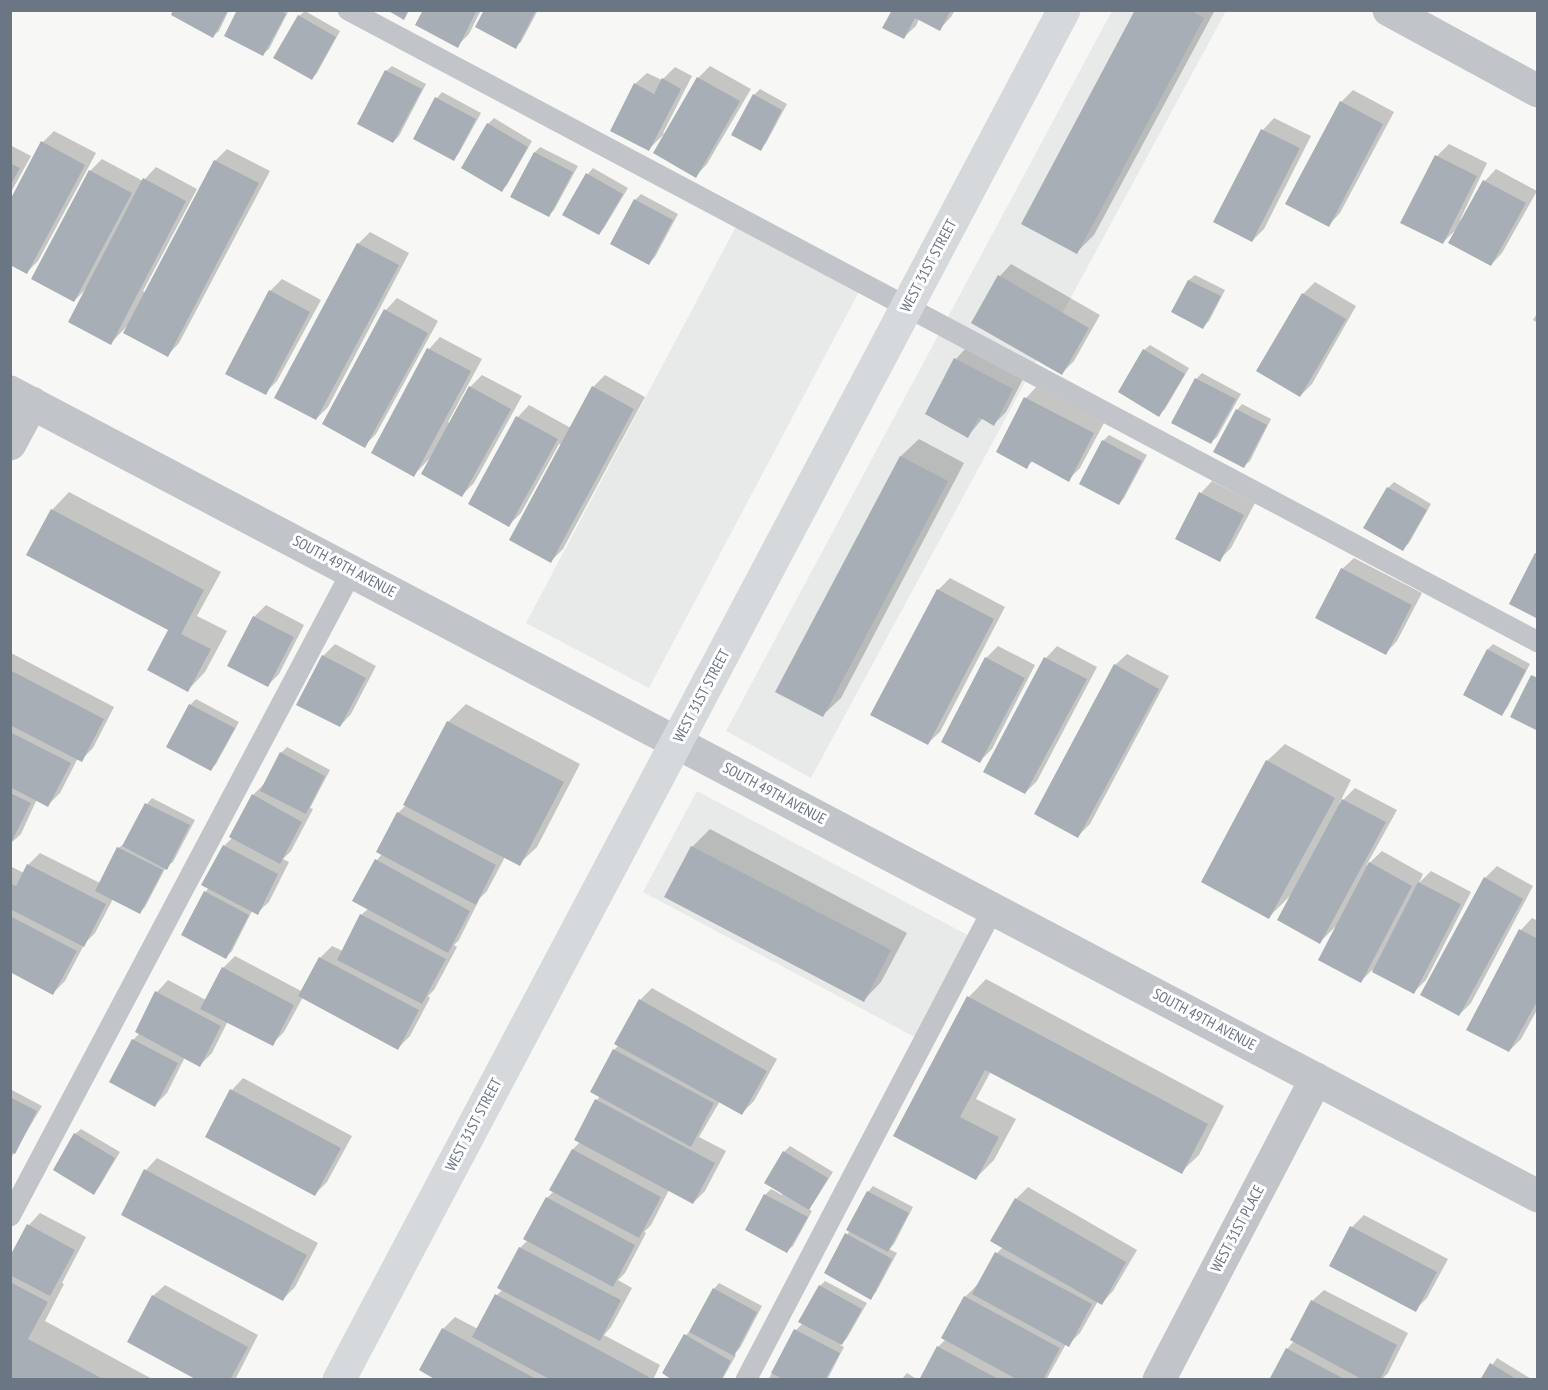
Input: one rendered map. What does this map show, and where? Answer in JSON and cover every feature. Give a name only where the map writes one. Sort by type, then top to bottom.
[{"type":"main road","name":"WEST 31ST STREET","points":[[339,1380],[1064,10]]},
{"type":"street","points":[[1389,10],[1538,91]]},
{"type":"street","points":[[10,444],[21,397]]},
{"type":"street","name":"SOUTH 49TH AVENUE","points":[[21,397],[1538,1196]]},
{"type":"street","name":"WEST 31ST PLACE","points":[[1159,1380],[1316,1079]]},
{"type":"lane","points":[[348,10],[1538,642]]},
{"type":"lane","points":[[10,1216],[352,572]]},
{"type":"lane","points":[[746,1380],[993,909]]},
{"type":"shaded area","points":[[1112,11],[1226,11],[811,778],[726,731]]},
{"type":"shaded area","points":[[740,219],[863,284],[649,688],[526,623]]},
{"type":"shaded area","points":[[697,791],[977,940],[924,1042],[643,892]]},
{"type":"building","points":[[173,10],[228,10],[213,38],[171,15]]},
{"type":"building","points":[[237,10],[279,10],[286,14],[263,56],[224,36]]},
{"type":"building","points":[[387,10],[409,10],[404,20]]},
{"type":"building","points":[[423,10],[477,10],[458,48],[415,25]]},
{"type":"building","points":[[484,10],[536,10],[516,49],[475,27]]},
{"type":"building","points":[[892,10],[951,10],[940,31],[915,18],[904,39],[882,28]]},
{"type":"building","points":[[1135,10],[1190,10],[1204,18],[1077,254],[1021,224]]},
{"type":"building","points":[[298,15],[336,37],[312,80],[273,58]]},
{"type":"building","points":[[385,70],[422,89],[393,143],[357,124]]},
{"type":"building","points":[[697,77],[740,101],[696,178],[653,153]]},
{"type":"building","points":[[662,78],[681,89],[649,151],[610,131],[634,83],[654,94]]},
{"type":"building","points":[[753,94],[782,110],[761,151],[731,135]]},
{"type":"building","points":[[435,97],[476,119],[454,161],[413,139]]},
{"type":"building","points":[[1340,101],[1383,124],[1329,227],[1285,204]]},
{"type":"building","points":[[487,123],[528,147],[502,192],[461,168]]},
{"type":"building","points":[[1261,129],[1300,148],[1252,242],[1213,222]]},
{"type":"building","points":[[41,141],[85,165],[27,274],[10,265],[10,200]]},
{"type":"building","points":[[534,152],[573,172],[549,217],[510,197]]},
{"type":"building","points":[[1435,155],[1477,176],[1443,244],[1400,223]]},
{"type":"building","points":[[214,160],[259,183],[168,357],[123,333]]},
{"type":"building","points":[[10,163],[20,168],[10,186]]},
{"type":"building","points":[[89,170],[132,193],[74,302],[31,279]]},
{"type":"building","points":[[586,173],[623,194],[599,235],[562,215]]},
{"type":"building","points":[[143,178],[186,201],[111,345],[68,322]]},
{"type":"building","points":[[1483,180],[1526,203],[1491,266],[1448,243]]},
{"type":"building","points":[[634,199],[673,220],[649,265],[610,244]]},
{"type":"building","points":[[357,243],[399,265],[316,420],[274,398]]},
{"type":"building","points":[[998,275],[1089,328],[1062,375],[971,323]]},
{"type":"building","points":[[1188,280],[1221,296],[1203,329],[1171,312]]},
{"type":"building","points":[[269,290],[310,312],[266,395],[225,374]]},
{"type":"building","points":[[1302,293],[1346,319],[1300,397],[1256,371]]},
{"type":"building","points":[[384,309],[428,333],[365,448],[322,424]]},
{"type":"building","points":[[427,348],[471,371],[414,477],[371,453]]},
{"type":"building","points":[[1143,349],[1185,374],[1159,417],[1118,392]]},
{"type":"building","points":[[954,358],[1013,389],[994,426],[979,417],[968,438],[925,414]]},
{"type":"building","points":[[1195,378],[1236,399],[1211,444],[1171,423]]},
{"type":"building","points":[[469,386],[511,409],[462,497],[421,474]]},
{"type":"building","points":[[592,386],[634,409],[551,563],[509,540]]},
{"type":"building","points":[[1024,397],[1094,433],[1069,482],[1031,461],[1027,469],[996,452]]},
{"type":"building","points":[[1236,409],[1267,425],[1244,468],[1213,452]]},
{"type":"building","points":[[516,416],[558,439],[509,527],[468,504]]},
{"type":"building","points":[[1102,440],[1142,461],[1119,505],[1079,484]]},
{"type":"building","points":[[900,456],[948,481],[823,717],[775,692]]},
{"type":"building","points":[[1387,487],[1427,510],[1403,551],[1363,528]]},
{"type":"building","points":[[1199,492],[1244,515],[1220,562],[1175,539]]},
{"type":"building","points":[[51,509],[204,590],[181,634],[211,649],[188,692],[147,670],[168,630],[26,555]]},
{"type":"building","points":[[1535,553],[1538,554],[1538,619],[1509,604]]},
{"type":"building","points":[[1341,568],[1412,605],[1386,655],[1315,618]]},
{"type":"building","points":[[937,589],[994,619],[928,745],[870,715]]},
{"type":"building","points":[[253,616],[294,637],[268,687],[227,666]]},
{"type":"building","points":[[1487,649],[1526,670],[1502,716],[1463,695]]},
{"type":"building","points":[[322,655],[366,678],[340,727],[296,705]]},
{"type":"building","points":[[985,657],[1025,678],[980,763],[941,742]]},
{"type":"building","points":[[1044,657],[1087,679],[1025,794],[983,772]]},
{"type":"building","points":[[1114,664],[1159,689],[1078,838],[1034,814]]},
{"type":"building","points":[[10,670],[104,719],[82,762],[10,725]]},
{"type":"building","points":[[1531,675],[1538,678],[1538,731],[1510,717]]},
{"type":"building","points":[[189,704],[235,728],[211,771],[166,747]]},
{"type":"building","points":[[447,721],[564,782],[520,866],[403,805]]},
{"type":"building","points":[[10,732],[71,763],[48,807],[10,787]]},
{"type":"building","points":[[280,752],[325,776],[306,814],[260,791]]},
{"type":"building","points":[[1266,760],[1335,798],[1269,919],[1201,882]]},
{"type":"building","points":[[10,793],[31,803],[10,845]]},
{"type":"building","points":[[252,794],[302,822],[280,864],[229,837]]},
{"type":"building","points":[[1342,799],[1386,822],[1320,944],[1277,920]]},
{"type":"building","points":[[145,803],[190,825],[167,870],[122,846]]},
{"type":"building","points":[[397,812],[496,865],[476,905],[376,852]]},
{"type":"building","points":[[223,845],[278,874],[258,915],[201,885]]},
{"type":"building","points":[[691,846],[891,950],[864,1002],[664,897]]},
{"type":"building","points":[[117,847],[163,870],[140,914],[95,891]]},
{"type":"building","points":[[375,859],[470,911],[448,953],[352,901]]},
{"type":"building","points":[[1369,862],[1412,886],[1361,983],[1318,960]]},
{"type":"building","points":[[27,864],[106,904],[84,947],[10,909],[10,883],[16,886]]},
{"type":"building","points":[[1484,877],[1523,899],[1459,1016],[1420,995]]},
{"type":"building","points":[[1418,882],[1461,904],[1414,994],[1372,972]]},
{"type":"building","points":[[204,891],[249,915],[226,959],[181,935]]},
{"type":"building","points":[[360,914],[446,959],[422,1004],[337,960]]},
{"type":"building","points":[[10,916],[77,951],[53,995],[10,972]]},
{"type":"building","points":[[1519,929],[1538,939],[1538,1000],[1509,1052],[1466,1030]]},
{"type":"building","points":[[319,957],[419,1010],[398,1050],[298,996]]},
{"type":"building","points":[[222,967],[294,1005],[273,1046],[200,1009]]},
{"type":"building","points":[[155,991],[221,1026],[200,1067],[135,1032]]},
{"type":"building","points":[[967,996],[1208,1124],[1182,1174],[985,1070],[960,1117],[999,1137],[976,1180],[893,1136]]},
{"type":"building","points":[[639,999],[767,1071],[742,1115],[614,1044]]},
{"type":"building","points":[[132,1039],[178,1063],[155,1107],[109,1082]]},
{"type":"building","points":[[613,1049],[714,1103],[691,1147],[590,1092]]},
{"type":"building","points":[[230,1089],[341,1148],[315,1196],[205,1137]]},
{"type":"building","points":[[10,1097],[37,1111],[15,1154],[10,1151]]},
{"type":"building","points":[[595,1099],[715,1163],[693,1204],[574,1140]]},
{"type":"building","points":[[74,1133],[115,1158],[94,1195],[53,1170]]},
{"type":"building","points":[[572,1149],[661,1197],[639,1238],[549,1190]]},
{"type":"building","points":[[783,1151],[828,1178],[809,1210],[764,1183]]},
{"type":"building","points":[[144,1169],[307,1255],[283,1301],[121,1215]]},
{"type":"building","points":[[867,1191],[909,1213],[888,1252],[846,1230]]},
{"type":"building","points":[[764,1194],[808,1217],[787,1253],[745,1230]]},
{"type":"building","points":[[546,1197],[635,1245],[613,1287],[523,1239]]},
{"type":"building","points":[[1015,1198],[1126,1262],[1102,1305],[990,1241]]},
{"type":"building","points":[[27,1224],[75,1250],[50,1296],[10,1275],[10,1256]]},
{"type":"building","points":[[1350,1226],[1437,1272],[1416,1312],[1329,1266]]},
{"type":"building","points":[[845,1233],[892,1259],[871,1300],[824,1273]]},
{"type":"building","points":[[519,1247],[621,1300],[600,1341],[497,1288]]},
{"type":"building","points":[[995,1252],[1092,1304],[1069,1347],[972,1294]]},
{"type":"building","points":[[10,1282],[48,1302],[28,1339],[105,1380],[10,1380]]},
{"type":"building","points":[[819,1285],[862,1309],[842,1345],[798,1322]]},
{"type":"building","points":[[713,1288],[757,1312],[734,1356],[689,1332]]},
{"type":"building","points":[[495,1294],[649,1377],[648,1380],[551,1380],[472,1337]]},
{"type":"building","points":[[152,1295],[248,1347],[230,1380],[197,1380],[127,1342]]},
{"type":"building","points":[[964,1296],[1060,1348],[1043,1380],[1018,1380],[941,1338]]},
{"type":"building","points":[[1311,1300],[1397,1345],[1380,1380],[1363,1380],[1290,1340]]},
{"type":"building","points":[[442,1328],[538,1380],[436,1380],[419,1370]]},
{"type":"building","points":[[794,1329],[840,1353],[825,1380],[784,1380],[771,1373]]},
{"type":"building","points":[[684,1334],[731,1361],[721,1380],[672,1380],[662,1373]]},
{"type":"building","points":[[937,1346],[1000,1380],[919,1380]]},
{"type":"building","points":[[1286,1348],[1346,1380],[1269,1380]]},
{"type":"building","points":[[1490,1363],[1518,1380],[1480,1380]]}]
